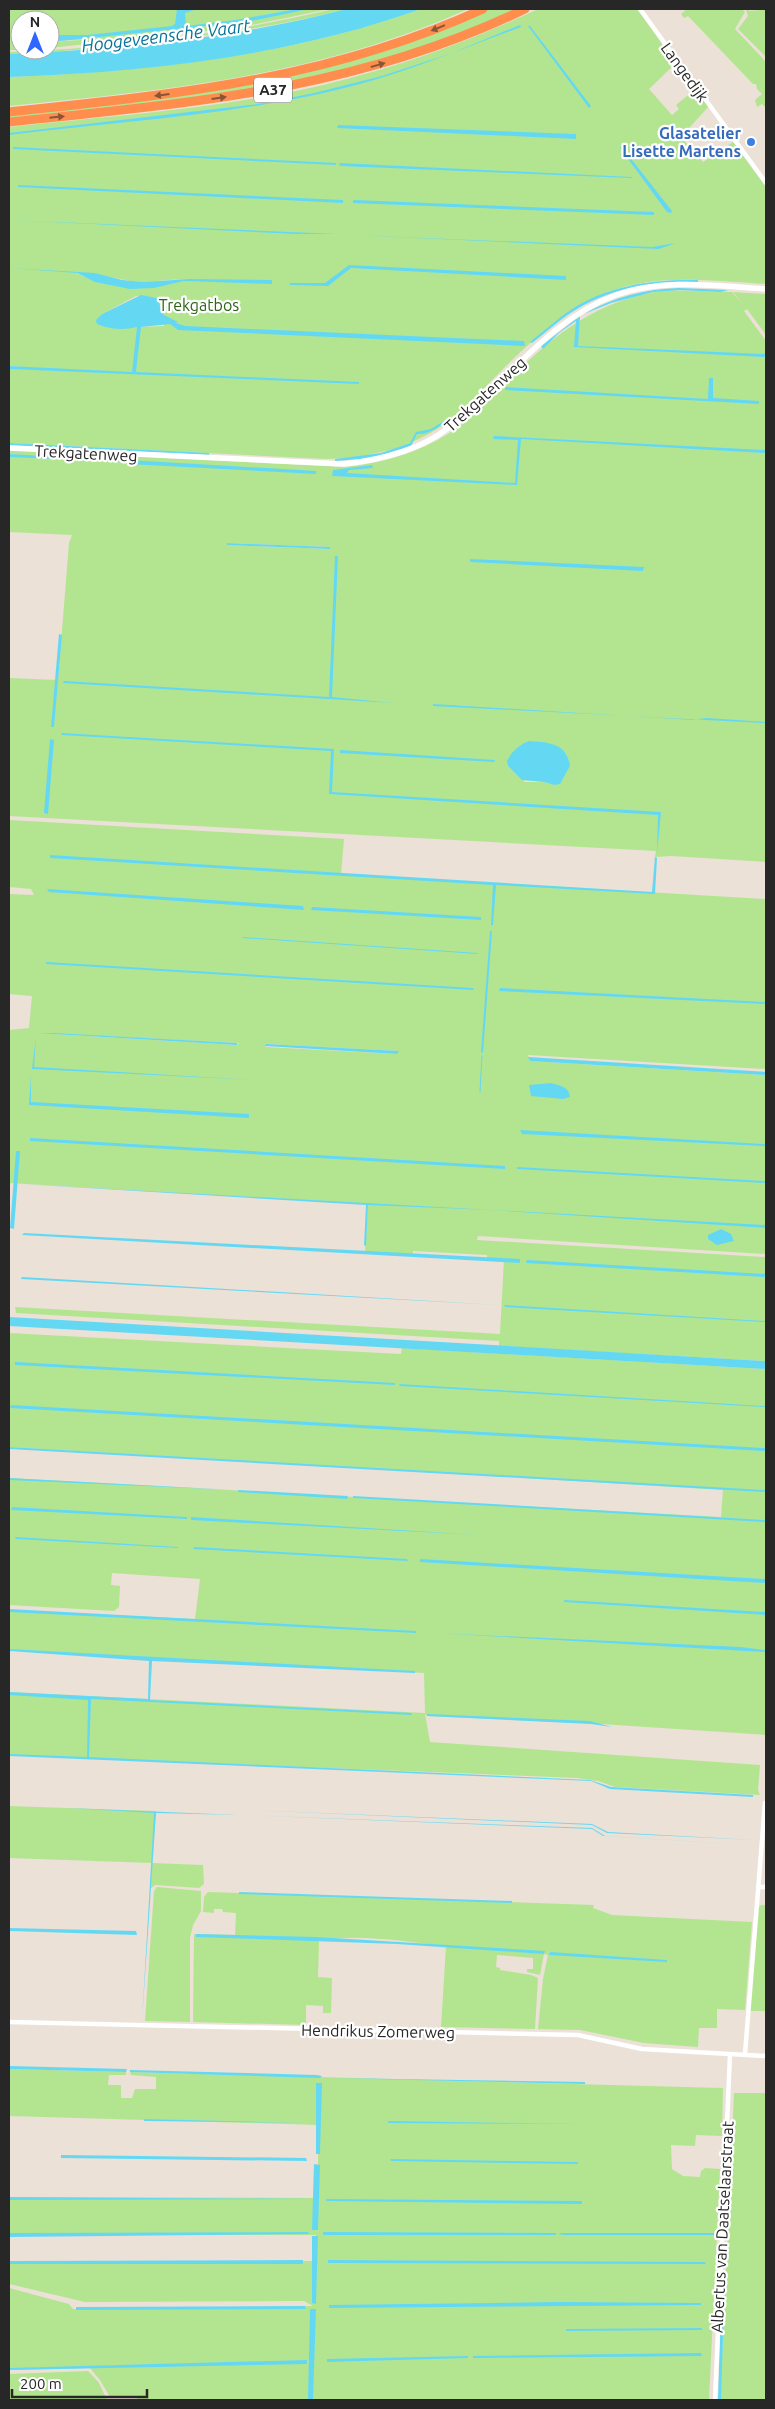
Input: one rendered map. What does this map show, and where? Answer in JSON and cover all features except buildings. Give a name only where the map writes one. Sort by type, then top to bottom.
[{"type":"highway","name":"A37","points":[[9,112],[167,95],[271,78],[364,54],[415,37],[483,9]]},
{"type":"highway","name":"A37","points":[[9,122],[192,102],[314,82],[429,49],[525,9]]},
{"type":"street","name":"Langedijk","points":[[640,9],[766,184]]},
{"type":"street","name":"Trekgatenweg","points":[[9,448],[315,464],[344,464],[379,459],[415,446],[447,429],[554,332],[580,312],[598,302],[630,291],[655,286],[681,285],[766,289]]},
{"type":"street","points":[[745,2054],[765,1803]]},
{"type":"street","points":[[758,1887],[766,1887]]},
{"type":"street","name":"Hendrikus Zomerweg","points":[[9,2022],[578,2036],[642,2049],[766,2056]]},
{"type":"street","name":"Albertus van Daatselaarstraat","points":[[715,2400],[730,2054]]},
{"type":"green space","points":[[9,9],[329,9],[237,28],[236,25],[234,28],[60,47],[60,41],[96,39],[60,41],[60,10],[10,10],[9,50]]},
{"type":"green space","points":[[333,9],[346,9],[283,23],[219,33],[155,42],[60,51],[60,49],[213,33]]},
{"type":"green space","points":[[421,9],[468,9],[412,32],[356,50],[243,77],[128,94],[9,106],[9,77],[166,65],[270,50],[321,39]]},
{"type":"green space","points":[[489,9],[518,9],[465,32],[377,62],[243,92],[9,118],[9,115],[244,86],[298,75]]},
{"type":"green space","name":"Trekgatbos","points":[[538,9],[637,9],[676,63],[649,89],[672,115],[679,109],[676,105],[687,96],[699,94],[709,106],[681,137],[703,162],[733,142],[766,187],[766,284],[707,280],[667,280],[627,286],[608,292],[579,307],[551,326],[526,347],[457,415],[436,430],[406,444],[375,454],[325,459],[9,443],[9,369],[65,370],[9,366],[9,185],[11,184],[9,184],[9,127],[186,108],[291,92],[354,77],[417,58]],"holes":[[[76,273],[142,282],[185,280],[143,288],[116,286],[89,279]],[[136,296],[157,298],[164,315],[164,326],[111,328],[100,325],[102,314]]]},
{"type":"green space","points":[[687,9],[742,9],[745,12],[735,29],[766,62],[766,108],[762,104],[757,107],[755,100],[762,94],[757,89],[756,84],[753,84],[688,16],[684,18],[681,14]]},
{"type":"green space","points":[[746,9],[750,11],[766,9],[766,57],[738,29],[748,16]]},
{"type":"green space","points":[[666,290],[732,292],[743,304],[733,292],[766,294],[766,335],[747,309],[744,311],[766,341],[766,862],[671,856],[655,857],[656,851],[9,816],[9,678],[58,680],[69,543],[72,535],[9,532],[9,450],[344,467],[384,460],[424,447],[448,434],[472,416],[543,348],[579,321],[619,302]],"holes":[[[227,543],[329,547],[330,549],[227,545]],[[522,744],[554,785],[544,782],[525,782],[508,766],[509,757]]]},
{"type":"green space","points":[[9,820],[344,839],[341,874],[766,899],[766,1069],[528,1055],[530,1061],[766,1075],[766,1254],[478,1236],[477,1240],[766,1257],[766,1361],[499,1346],[499,1341],[16,1313],[15,1307],[500,1334],[504,1259],[487,1258],[487,1255],[413,1251],[413,1255],[365,1252],[368,1204],[9,1183],[9,1030],[29,1028],[32,996],[9,994],[9,894],[34,895],[31,889],[9,887]],"holes":[[[37,1033],[239,1043],[237,1045]],[[266,1044],[398,1051],[398,1052],[397,1054],[266,1047]]]},
{"type":"green space","points":[[9,1333],[401,1354],[402,1348],[766,1369],[766,1735],[601,1724],[427,1716],[425,1714],[430,1742],[760,1765],[758,1790],[760,1795],[615,1787],[598,1781],[577,1778],[9,1755],[9,1692],[425,1713],[424,1673],[9,1650],[9,1610],[195,1619],[200,1579],[112,1573],[111,1585],[120,1586],[119,1607],[114,1611],[9,1605],[9,1478],[721,1517],[723,1490],[9,1447]]},
{"type":"green space","points":[[9,1806],[156,1811],[152,1863],[9,1858]]},
{"type":"green space","points":[[152,1863],[203,1865],[204,1884],[199,1888],[155,1885],[150,1889]]},
{"type":"green space","points":[[157,1887],[201,1891],[201,1911],[193,1925],[190,1938],[190,2022],[145,2021],[154,1891]]},
{"type":"green space","points":[[208,1892],[594,1905],[593,1908],[612,1915],[752,1922],[745,2010],[717,2009],[717,2028],[699,2028],[698,2047],[644,2043],[580,2030],[538,2029],[543,1979],[548,1955],[544,1954],[540,1975],[527,1972],[527,1969],[533,1969],[533,1958],[497,1955],[496,1967],[500,1968],[500,1970],[538,1978],[535,2029],[441,2027],[446,1946],[382,1939],[350,1938],[319,1941],[318,1977],[332,1978],[331,2013],[323,2013],[323,2006],[306,2005],[306,2025],[193,2022],[194,1934],[235,1935],[236,1913],[223,1912],[222,1909],[214,1909],[214,1913],[203,1912],[204,1897]]},
{"type":"green space","points":[[761,1905],[765,1905],[766,1919],[766,2011],[750,2011],[758,1908]]},
{"type":"green space","points":[[9,2069],[126,2072],[126,2075],[109,2075],[108,2085],[121,2085],[121,2098],[132,2098],[135,2089],[156,2089],[156,2077],[131,2075],[130,2072],[723,2088],[722,2136],[696,2135],[695,2146],[671,2145],[672,2169],[683,2176],[700,2177],[701,2171],[705,2168],[720,2169],[709,2400],[137,2400],[137,2396],[110,2397],[90,2368],[9,2370],[9,2288],[69,2304],[73,2309],[313,2306],[304,2301],[85,2302],[9,2284],[9,2262],[316,2261],[316,2235],[9,2235],[9,2197],[317,2198],[319,2125],[9,2116]]},
{"type":"green space","points":[[734,2093],[766,2093],[766,2400],[720,2400]]},
{"type":"green space","points":[[88,2371],[99,2383],[107,2400],[9,2400],[9,2374]]},
{"type":"water","points":[[177,9],[197,9],[185,13],[186,26],[297,9],[309,9],[247,22],[60,41],[60,35],[87,35],[172,26],[175,24]]},
{"type":"water","points":[[346,9],[421,9],[321,39],[218,59],[114,71],[9,77],[9,54],[10,60],[60,60],[60,51],[179,40],[306,19]]},
{"type":"water","points":[[520,25],[521,27],[455,52]]},
{"type":"water","points":[[528,26],[530,26],[591,106],[589,108]]},
{"type":"water","points":[[449,54],[378,79],[288,100],[209,113],[9,135],[9,133],[258,104],[314,93],[382,76]]},
{"type":"water","points":[[338,125],[576,134],[576,139],[337,128]]},
{"type":"water","points":[[621,146],[672,211],[671,213],[667,212],[620,148]]},
{"type":"water","points":[[13,147],[336,163],[336,165],[13,149]]},
{"type":"water","points":[[339,163],[632,177],[632,178],[340,166]]},
{"type":"water","points":[[18,185],[343,200],[343,203],[18,187]]},
{"type":"water","points":[[353,200],[654,212],[654,215],[353,203]]},
{"type":"water","points":[[9,220],[338,234],[296,234]]},
{"type":"water","points":[[349,235],[652,247],[676,243],[659,249]]},
{"type":"water","points":[[349,265],[566,276],[566,280],[351,268],[328,286],[290,285],[290,283],[325,283]]},
{"type":"water","points":[[9,268],[95,273],[122,280],[143,282],[190,279],[272,280],[272,284],[184,281],[154,288],[130,289],[95,282],[77,273]]},
{"type":"water","points":[[698,280],[698,282],[649,284],[617,291],[572,312],[532,343],[530,342],[572,309],[601,294],[649,282]]},
{"type":"water","points":[[679,288],[728,290],[721,292],[679,290],[653,292],[611,303],[584,314],[606,303],[630,295],[654,290]]},
{"type":"water","points":[[141,295],[157,298],[164,315],[178,322],[176,323],[185,326],[524,341],[525,346],[178,330],[170,324],[141,327],[136,372],[359,382],[359,384],[9,369],[9,366],[132,372],[137,327],[112,328],[97,324],[96,320],[102,314]]},
{"type":"water","points":[[580,316],[578,346],[766,354],[766,357],[574,347],[576,321],[559,333],[543,349],[541,346]]},
{"type":"water","points":[[709,378],[713,378],[713,398],[759,401],[759,404],[505,390],[505,387],[708,399]]},
{"type":"water","points":[[450,417],[451,419],[435,429],[417,434],[411,446],[372,458],[335,461],[335,459],[381,453],[410,443],[416,432],[431,429]]},
{"type":"water","points":[[494,436],[766,450],[766,453],[521,439],[517,485],[332,476],[333,470],[372,465],[373,468],[349,470],[347,473],[515,483],[518,440],[493,439]]},
{"type":"water","points":[[9,443],[209,453],[209,455],[9,445]]},
{"type":"water","points":[[9,454],[119,460],[120,462],[9,457]]},
{"type":"water","points":[[128,460],[316,471],[316,474],[128,464]]},
{"type":"water","points":[[227,543],[330,547],[330,549],[227,545]]},
{"type":"water","points":[[335,556],[338,556],[332,697],[394,703],[63,683],[64,681],[329,697]]},
{"type":"water","points":[[470,559],[644,567],[643,571],[470,562]]},
{"type":"water","points":[[59,634],[62,635],[54,727],[51,727]]},
{"type":"water","points":[[433,704],[624,716],[433,706]]},
{"type":"water","points":[[624,716],[697,719],[693,720]]},
{"type":"water","points":[[706,718],[766,723],[697,719]]},
{"type":"water","points":[[61,733],[334,749],[332,792],[661,812],[657,854],[658,815],[329,794],[331,751],[62,735]]},
{"type":"water","points":[[50,739],[54,740],[48,814],[44,813]]},
{"type":"water","points":[[529,741],[556,745],[565,753],[570,766],[560,784],[554,785],[522,780],[508,766],[507,761],[513,752]]},
{"type":"water","points":[[340,750],[495,760],[494,762],[340,753]]},
{"type":"water","points":[[50,855],[652,892],[655,857],[657,858],[655,894],[496,885],[493,925],[491,925],[493,885],[50,858]]},
{"type":"water","points":[[47,889],[303,906],[304,910],[49,892]]},
{"type":"water","points":[[312,907],[481,917],[481,920],[311,910]]},
{"type":"water","points":[[490,931],[492,931],[483,1053],[481,1052]]},
{"type":"water","points":[[242,938],[478,953],[478,954]]},
{"type":"water","points":[[46,962],[473,988],[474,990],[46,964]]},
{"type":"water","points":[[500,988],[766,1002],[766,1004],[499,991]]},
{"type":"water","points":[[37,1033],[237,1043],[237,1045]]},
{"type":"water","points":[[36,1037],[34,1067],[255,1080],[32,1069]]},
{"type":"water","points":[[266,1044],[399,1051],[397,1054],[265,1046]]},
{"type":"water","points":[[528,1057],[766,1072],[766,1075],[530,1061]]},
{"type":"water","points":[[31,1075],[31,1102],[249,1114],[249,1118],[29,1105]]},
{"type":"water","points":[[551,1083],[566,1089],[570,1097],[563,1099],[531,1096],[529,1085]]},
{"type":"water","points":[[520,1130],[766,1144],[766,1146],[522,1134]]},
{"type":"water","points":[[30,1138],[505,1166],[505,1169],[30,1141]]},
{"type":"water","points":[[16,1151],[20,1151],[14,1229],[10,1228]]},
{"type":"water","points":[[517,1167],[766,1181],[766,1183],[517,1169]]},
{"type":"water","points":[[21,1184],[766,1225],[766,1228],[490,1210],[368,1205],[366,1246],[364,1245],[366,1205]]},
{"type":"water","points":[[721,1229],[731,1234],[734,1241],[717,1245],[708,1239],[708,1235]]},
{"type":"water","points":[[24,1233],[520,1259],[520,1263],[22,1235]]},
{"type":"water","points":[[527,1260],[766,1274],[766,1277],[526,1263]]},
{"type":"water","points":[[22,1277],[499,1305],[21,1279]]},
{"type":"water","points":[[504,1305],[766,1321],[766,1322],[505,1307]]},
{"type":"water","points":[[9,1317],[766,1361],[766,1369],[9,1326]]},
{"type":"water","points":[[15,1362],[395,1383],[395,1385],[15,1365]]},
{"type":"water","points":[[399,1384],[766,1406],[766,1407],[400,1386]]},
{"type":"water","points":[[11,1405],[766,1448],[766,1451],[10,1408]]},
{"type":"water","points":[[9,1447],[766,1490],[766,1492],[9,1449]]},
{"type":"water","points":[[9,1478],[234,1490],[9,1480]]},
{"type":"water","points":[[238,1490],[348,1496],[347,1499],[238,1492]]},
{"type":"water","points":[[353,1496],[766,1520],[766,1522],[353,1498]]},
{"type":"water","points":[[12,1507],[187,1517],[187,1519],[11,1510]]},
{"type":"water","points":[[191,1517],[479,1535],[191,1520]]},
{"type":"water","points":[[15,1537],[178,1547],[178,1548],[16,1539]]},
{"type":"water","points":[[194,1547],[407,1559],[408,1561],[193,1549]]},
{"type":"water","points":[[420,1559],[766,1579],[766,1583],[420,1562]]},
{"type":"water","points":[[564,1600],[766,1612],[766,1615],[564,1602]]},
{"type":"water","points":[[9,1609],[416,1631],[416,1633],[9,1612]]},
{"type":"water","points":[[436,1633],[741,1647],[765,1650],[765,1652]]},
{"type":"water","points":[[9,1649],[415,1671],[415,1673],[152,1661],[150,1700],[411,1713],[412,1715],[91,1699],[89,1757],[590,1780],[611,1787],[753,1795],[753,1797],[610,1789],[591,1781],[9,1756],[9,1754],[87,1757],[88,1700],[9,1695],[9,1692],[148,1699],[149,1661],[9,1651]]},
{"type":"water","points":[[427,1714],[590,1721],[612,1727],[591,1724],[427,1716]]},
{"type":"water","points":[[66,1808],[239,1815],[156,1813],[142,2021],[154,1813]]},
{"type":"water","points":[[246,1810],[592,1824],[608,1832],[754,1840],[607,1833],[592,1825]]},
{"type":"water","points":[[242,1815],[592,1828],[605,1836],[754,1845],[603,1836],[592,1829]]},
{"type":"water","points":[[239,1892],[512,1901],[512,1903],[239,1894]]},
{"type":"water","points":[[9,1928],[136,1931],[137,1935],[9,1931]]},
{"type":"water","points":[[196,1934],[316,1937],[545,1951],[544,1954],[397,1944],[196,1937]]},
{"type":"water","points":[[550,1952],[667,1960],[667,1962],[549,1955]]},
{"type":"water","points":[[9,2066],[127,2069],[126,2072],[9,2069]]},
{"type":"water","points":[[130,2070],[322,2076],[320,2078],[130,2072]]},
{"type":"water","points":[[331,2078],[585,2082],[585,2084]]},
{"type":"water","points":[[316,2083],[322,2083],[320,2154],[316,2154]]},
{"type":"water","points":[[144,2119],[307,2123],[144,2121]]},
{"type":"water","points":[[388,2121],[582,2124],[388,2123]]},
{"type":"water","points":[[61,2155],[306,2158],[307,2161],[61,2158]]},
{"type":"water","points":[[390,2159],[578,2162],[578,2164],[391,2161]]},
{"type":"water","points":[[314,2164],[320,2165],[318,2230],[312,2230]]},
{"type":"water","points":[[9,2197],[312,2199],[9,2200]]},
{"type":"water","points":[[326,2199],[582,2201],[582,2204],[326,2201]]},
{"type":"water","points":[[309,2232],[308,2234],[9,2237],[9,2233]]},
{"type":"water","points":[[323,2232],[556,2233],[556,2235],[323,2235]]},
{"type":"water","points":[[560,2233],[714,2233],[715,2235],[564,2235]]},
{"type":"water","points":[[312,2236],[318,2236],[316,2304],[312,2303]]},
{"type":"water","points":[[303,2260],[303,2264],[9,2264],[9,2261]]},
{"type":"water","points":[[328,2260],[705,2262],[706,2264],[328,2263]]},
{"type":"water","points":[[559,2302],[701,2303],[701,2305],[329,2308],[329,2305]]},
{"type":"water","points":[[305,2306],[306,2309],[76,2310],[76,2307]]},
{"type":"water","points":[[724,2307],[721,2399],[718,2399],[721,2308]]},
{"type":"water","points":[[310,2309],[316,2309],[313,2400],[308,2400]]},
{"type":"water","points":[[702,2328],[702,2330],[566,2331],[566,2329]]},
{"type":"water","points":[[701,2353],[702,2356],[473,2358],[473,2356]]},
{"type":"water","points":[[468,2356],[468,2358],[327,2362],[327,2359]]},
{"type":"water","points":[[307,2360],[307,2364],[9,2370],[9,2368]]},
{"type":"waterway","points":[[480,1092],[482,1056]]},
{"type":"place","name":"Glasatelier Lisette Martens","points":[[751,142]]},
{"type":"water label","name":"Hoogeveensche Vaart","points":[[166,36]]}]
